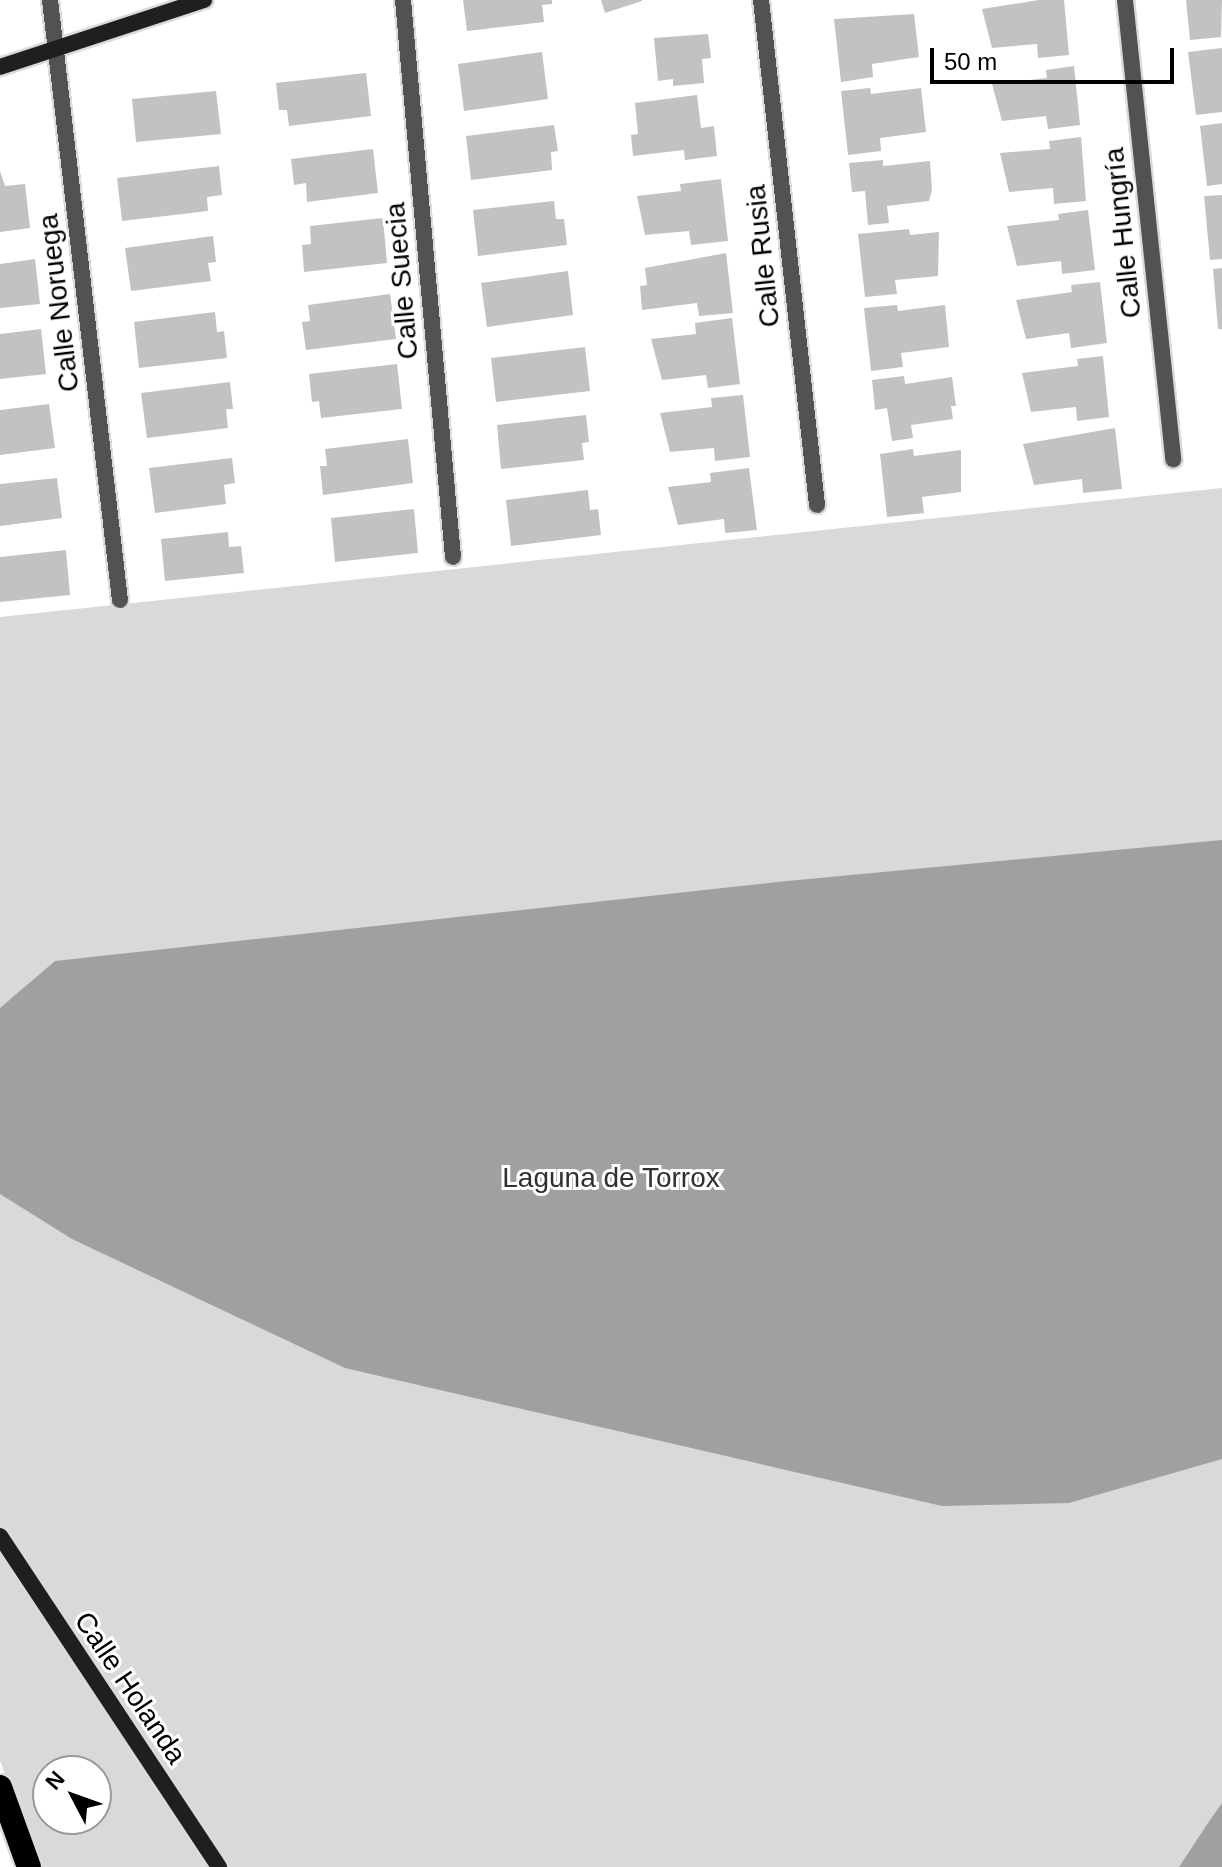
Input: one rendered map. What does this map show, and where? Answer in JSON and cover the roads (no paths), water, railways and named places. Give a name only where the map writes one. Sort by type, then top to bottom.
[{"type":"highway","points":[[0,1787],[29,1867]]},
{"type":"street","name":"Calle Noruega","points":[[50,0],[120,600]]},
{"type":"street","points":[[0,67],[204,0]]},
{"type":"street","name":"Calle Suecia","points":[[403,0],[453,557]]},
{"type":"street","name":"Calle Rusia","points":[[761,0],[817,505]]},
{"type":"street","name":"Calle Hungría","points":[[1125,0],[1173,460]]},
{"type":"street","name":"Calle Holanda","points":[[0,1536],[219,1867]]},
{"type":"park label","name":"Laguna de Torrox","points":[[611,1178]]}]
